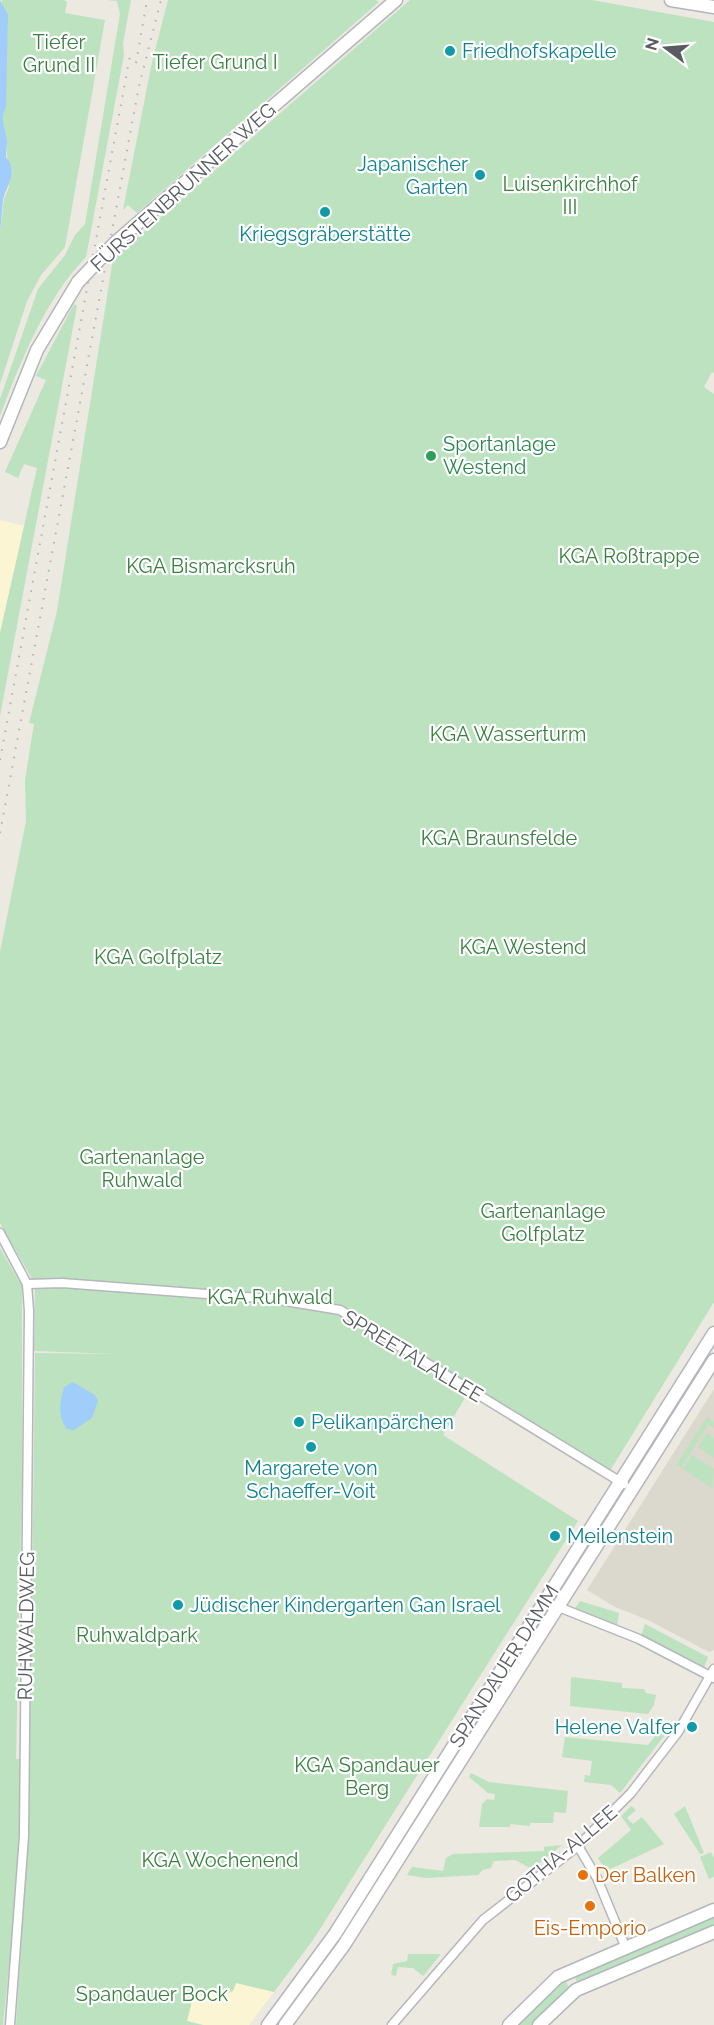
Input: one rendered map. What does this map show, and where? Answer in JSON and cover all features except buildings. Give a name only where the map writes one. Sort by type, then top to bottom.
[{"type":"main road","name":"FÜRSTENBRUNNER WEG","points":[[0,442],[37,350],[78,282],[116,242],[396,0]]},
{"type":"main road","points":[[671,0],[714,7]]},
{"type":"main road","name":"SPANDAUER DAMM","points":[[268,2025],[335,1934],[621,1482],[711,1347],[714,1333]]},
{"type":"main road","name":"SPANDAUER DAMM","points":[[285,2025],[344,1945],[714,1360]]},
{"type":"main road","points":[[509,2025],[558,1977],[714,1910]]},
{"type":"main road","points":[[539,2025],[576,1990],[714,1932]]},
{"type":"street","name":"RUHWALDWEG","points":[[0,1233],[27,1284],[29,1320],[24,1836],[10,2025]]},
{"type":"street","name":"SPREETALALLEE","points":[[27,1284],[62,1283],[273,1299],[340,1310],[632,1489]]},
{"type":"street","points":[[546,1602],[639,1639],[713,1674]]},
{"type":"street","name":"GOTHA-ALLEE","points":[[392,2025],[483,1920],[578,1846],[624,1800],[656,1762],[713,1674]]},
{"type":"street","points":[[578,1846],[597,1878],[626,1946]]},
{"type":"shaded area","points":[[0,520],[25,526],[0,633]]},
{"type":"shaded area","points":[[714,1389],[714,1650],[709,1652],[648,1620],[615,1607],[587,1590]]},
{"type":"shaded area","points":[[236,1983],[274,1992],[249,2025],[203,2025],[187,2021],[194,1992],[207,1996],[207,1990]]},
{"type":"green space","name":"Tiefer Grund II","points":[[2,0],[64,0],[67,2],[65,13],[105,20],[65,247],[41,275],[27,301],[0,384],[0,233],[4,199],[9,187],[6,136],[2,126]]},
{"type":"green space","points":[[107,0],[131,0],[123,43],[124,55],[86,257],[59,291],[36,331],[0,416],[0,399],[38,289],[65,255],[75,235],[85,224],[120,14],[117,1]]},
{"type":"green space","name":"Tiefer Grund I","points":[[168,0],[376,0],[379,2],[137,213],[128,205],[123,210],[152,62]]},
{"type":"green space","points":[[410,0],[592,0],[714,22],[714,373],[712,372],[704,387],[714,394],[714,1302],[608,1474],[469,1391],[443,1435],[578,1521],[313,1940],[274,1992],[236,1983],[233,1991],[228,1993],[208,1990],[208,1996],[194,1993],[187,2021],[203,2025],[16,2025],[28,1773],[35,1353],[117,1354],[34,1351],[35,1284],[0,1223],[0,952],[26,821],[25,780],[34,724],[29,723],[57,611],[113,259]]},
{"type":"green space","points":[[74,304],[77,306],[0,716],[0,633],[37,468],[24,464],[18,478],[5,472],[46,380],[36,376]]},
{"type":"green space","points":[[0,1248],[22,1286],[22,1479],[16,1759],[20,1759],[18,1874],[3,2025],[0,2025]]},
{"type":"green space","points":[[704,1358],[709,1362],[635,1478],[630,1475]]},
{"type":"green space","points":[[707,1417],[714,1422],[714,1428],[708,1424],[681,1468],[676,1465]]},
{"type":"green space","points":[[707,1433],[714,1438],[714,1458],[698,1447]]},
{"type":"green space","points":[[692,1455],[714,1469],[712,1488],[683,1469]]},
{"type":"green space","points":[[618,1495],[622,1497],[563,1590],[559,1588]]},
{"type":"green space","points":[[580,1601],[619,1613],[617,1626],[573,1611]]},
{"type":"green space","points":[[645,1624],[708,1657],[704,1668],[641,1636]]},
{"type":"green space","points":[[571,1677],[622,1683],[622,1688],[644,1689],[646,1693],[656,1695],[654,1705],[648,1714],[570,1706]]},
{"type":"green space","points":[[664,1725],[671,1727],[620,1793],[611,1785],[584,1782],[585,1775],[590,1776],[592,1761],[562,1757],[565,1737],[648,1745]]},
{"type":"green space","points":[[471,1773],[489,1782],[568,1791],[566,1813],[554,1812],[553,1823],[479,1827],[482,1804],[487,1799],[494,1800],[495,1794],[488,1793],[469,1777]]},
{"type":"green space","points":[[631,1806],[636,1810],[627,1818],[633,1824],[642,1817],[664,1844],[606,1871],[598,1858],[631,1830],[621,1816]]},
{"type":"green space","points":[[685,1806],[704,1853],[700,1854],[674,1814]]},
{"type":"green space","points":[[562,1845],[532,1869],[515,1860],[494,1861],[491,1868],[483,1870],[478,1875],[426,1878],[407,1875],[412,1867],[443,1871],[446,1858],[453,1854],[544,1851],[544,1847]]},
{"type":"green space","points":[[711,1852],[714,1858],[714,1877],[709,1879],[700,1857]]},
{"type":"green space","points":[[714,1913],[714,1931],[578,1984],[574,1975]]},
{"type":"green space","points":[[408,1954],[441,1954],[423,1976],[413,1968],[398,1967],[396,1976],[391,1975],[393,1964],[407,1961]]},
{"type":"green space","points":[[564,1979],[570,1988],[536,2025],[514,2025]]},
{"type":"water","points":[[0,0],[8,15],[6,107],[3,118],[7,141],[6,157],[12,174],[3,200],[0,233]]},
{"type":"water","points":[[73,1382],[95,1395],[98,1401],[92,1418],[74,1430],[67,1429],[60,1408],[64,1387]]},
{"type":"railway","points":[[136,63],[147,0]]},
{"type":"railway","points":[[0,833],[139,86],[161,0]]},
{"type":"railway","points":[[0,760],[131,50]]},
{"type":"place","name":"Friedhofskapelle","points":[[450,51]]},
{"type":"place","name":"Japanischer Garten","points":[[480,175]]},
{"type":"place","name":"Kriegsgräberstätte","points":[[325,212]]},
{"type":"place","name":"Sportanlage Westend","points":[[431,456]]},
{"type":"place","name":"Pelikanpärchen","points":[[299,1422]]},
{"type":"place","name":"Margarete von Schaeffer-Voit","points":[[311,1447]]},
{"type":"place","name":"Meilenstein","points":[[555,1536]]},
{"type":"place","name":"Jüdischer Kindergarten Gan Israel","points":[[178,1605]]},
{"type":"place","name":"Helene Valfer","points":[[692,1727]]},
{"type":"place","name":"Der Balken","points":[[583,1875]]},
{"type":"place","name":"Eis-Emporio","points":[[590,1906]]},
{"type":"park label","name":"Luisenkirchhof III","points":[[570,196]]},
{"type":"park label","name":"KGA Roßtrappe","points":[[629,556]]},
{"type":"park label","name":"KGA Bismarcksruh","points":[[211,566]]},
{"type":"park label","name":"KGA Wasserturm","points":[[508,734]]},
{"type":"park label","name":"KGA Braunsfelde","points":[[499,838]]},
{"type":"park label","name":"KGA Westend","points":[[523,947]]},
{"type":"park label","name":"KGA Golfplatz","points":[[158,957]]},
{"type":"park label","name":"Gartenanlage Ruhwald","points":[[142,1168]]},
{"type":"park label","name":"Gartenanlage Golfplatz","points":[[543,1222]]},
{"type":"park label","name":"KGA Ruhwald","points":[[270,1297]]},
{"type":"park label","name":"Ruhwaldpark","points":[[137,1635]]},
{"type":"park label","name":"KGA Spandauer Berg","points":[[367,1776]]},
{"type":"park label","name":"KGA Wochenend","points":[[220,1860]]},
{"type":"park label","name":"Spandauer Bock","points":[[152,1994]]}]
